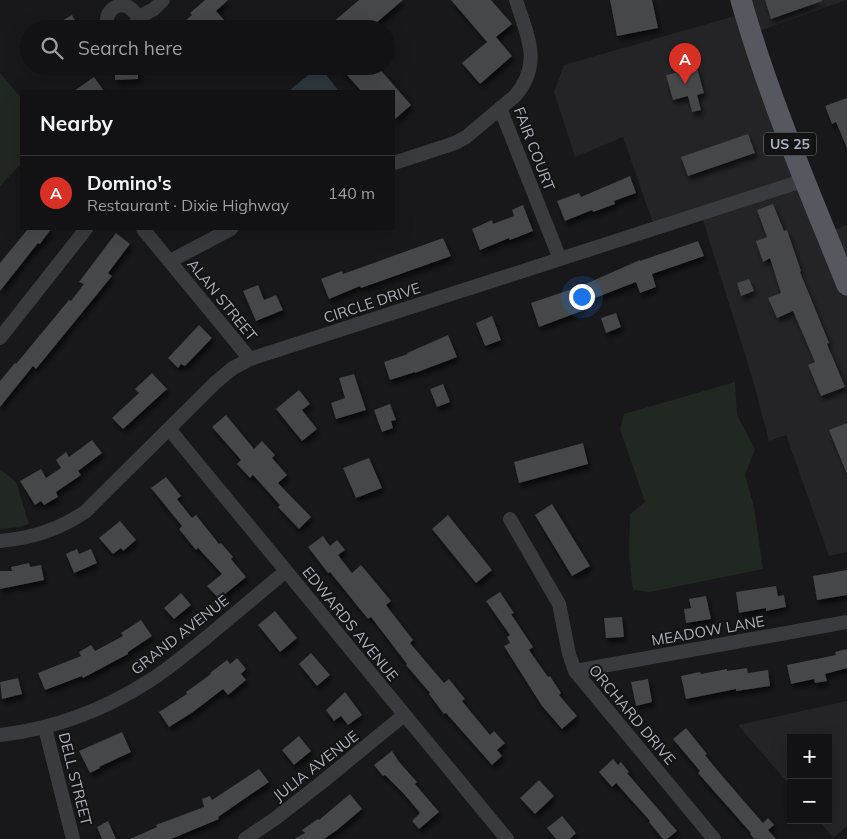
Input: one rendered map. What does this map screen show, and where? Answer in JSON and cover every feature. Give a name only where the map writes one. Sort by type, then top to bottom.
[{"type":"main road","name":"US 25","points":[[742,0],[766,79],[847,285]]},
{"type":"street","points":[[140,20],[163,0]]},
{"type":"street","name":"FAIR COURT","points":[[516,0],[531,48],[532,61],[530,72],[522,88],[500,108],[560,259]]},
{"type":"street","points":[[107,20],[111,9],[118,6],[126,6],[134,20]]},
{"type":"street","points":[[395,163],[454,143],[466,137],[500,108]]},
{"type":"street","name":"CIRCLE DRIVE","points":[[0,540],[29,537],[56,529],[71,521],[94,504],[216,382],[233,368],[250,359],[805,180]]},
{"type":"street","points":[[0,338],[85,230]]},
{"type":"street","name":"ALAN STREET","points":[[144,230],[250,359]]},
{"type":"street","points":[[170,262],[229,230]]},
{"type":"street","name":"EDWARDS AVENUE","points":[[169,428],[507,839]]},
{"type":"street","name":"ORCHARD DRIVE","points":[[510,519],[559,604],[568,654],[575,671],[714,839]]},
{"type":"street","name":"GRAND AVENUE","points":[[0,736],[45,728],[100,708],[150,681],[176,662],[286,571]]},
{"type":"street","name":"MEADOW LANE","points":[[575,671],[847,622]]},
{"type":"street","name":"JULIA AVENUE","points":[[247,838],[321,783],[404,715]]},
{"type":"street","name":"DELL STREET","points":[[45,728],[73,839]]},
{"type":"shaded area","points":[[741,0],[847,0],[751,34],[826,233],[847,225],[847,552],[829,556],[786,435],[769,441],[752,377],[701,214],[655,229],[623,137],[575,157],[554,92],[564,65],[745,13]]},
{"type":"shaded area","points":[[0,73],[20,97],[20,165],[0,186]]},
{"type":"shaded area","points":[[308,75],[326,75],[338,90],[290,90]]},
{"type":"shaded area","points":[[735,382],[737,415],[755,449],[745,475],[754,507],[763,569],[650,592],[633,590],[629,556],[630,514],[645,502],[620,429],[624,414]]},
{"type":"shaded area","points":[[0,469],[16,482],[29,524],[0,529]]},
{"type":"shaded area","points":[[847,701],[847,826],[833,838],[822,824],[832,824],[832,734],[787,734],[787,782],[738,725]]},
{"type":"building","points":[[205,0],[228,0],[216,11],[224,20],[186,20],[192,15],[190,13]]},
{"type":"building","points":[[359,0],[403,0],[380,20],[336,20]]},
{"type":"building","points":[[451,0],[491,0],[512,24],[496,37],[512,56],[480,84],[462,63],[487,42]]},
{"type":"building","points":[[610,0],[652,0],[658,28],[617,36]]},
{"type":"building","points":[[765,0],[822,0],[822,1],[771,19]]},
{"type":"building","points":[[72,15],[75,20],[63,20]]},
{"type":"building","points":[[697,68],[704,93],[697,95],[701,110],[692,112],[688,96],[673,100],[666,75]]},
{"type":"building","points":[[115,75],[138,75],[138,79],[115,80]]},
{"type":"building","points":[[347,75],[385,75],[411,105],[395,119],[395,90],[360,90]]},
{"type":"building","points":[[94,77],[103,90],[75,90]]},
{"type":"building","points":[[847,98],[847,148],[836,122],[832,124],[825,106]]},
{"type":"building","points":[[748,134],[755,153],[688,176],[681,157]]},
{"type":"building","points":[[630,176],[636,193],[614,201],[615,204],[593,212],[592,210],[565,221],[557,201],[579,193],[581,197]]},
{"type":"building","points":[[773,204],[784,231],[787,230],[800,272],[845,387],[821,396],[808,365],[815,362],[793,311],[777,318],[768,298],[781,293],[770,258],[763,262],[756,241],[767,237],[757,210]]},
{"type":"building","points":[[523,205],[533,231],[510,240],[509,238],[480,250],[472,229],[492,220],[493,224],[514,216],[512,210]]},
{"type":"building","points":[[27,230],[50,230],[0,291],[0,263]]},
{"type":"building","points":[[116,233],[130,244],[108,273],[112,276],[36,369],[33,366],[0,407],[0,381],[69,300],[71,301],[84,284],[79,282]]},
{"type":"building","points":[[443,238],[451,256],[361,288],[360,286],[329,299],[321,279],[342,271],[343,274]]},
{"type":"building","points":[[698,241],[704,256],[652,274],[656,287],[640,293],[636,282],[582,303],[584,310],[539,327],[531,303],[581,286],[640,260]]},
{"type":"building","points":[[749,279],[754,291],[741,296],[737,283]]},
{"type":"building","points":[[258,285],[264,300],[276,295],[283,310],[256,321],[243,291]]},
{"type":"building","points":[[616,313],[621,327],[606,333],[601,318]]},
{"type":"building","points":[[492,316],[501,340],[485,346],[476,323]]},
{"type":"building","points":[[199,325],[212,338],[185,366],[181,364],[178,368],[168,358]]},
{"type":"building","points":[[448,335],[457,357],[390,380],[384,362],[408,354]]},
{"type":"building","points":[[152,373],[167,389],[123,429],[112,418],[139,393],[135,389]]},
{"type":"building","points":[[354,374],[366,410],[336,419],[331,403],[345,398],[339,378]]},
{"type":"building","points":[[443,384],[450,402],[437,407],[430,389]]},
{"type":"building","points":[[299,390],[310,404],[302,410],[317,429],[302,441],[276,409]]},
{"type":"building","points":[[390,404],[396,420],[391,421],[393,428],[382,432],[374,410]]},
{"type":"building","points":[[226,415],[254,449],[262,441],[275,455],[272,458],[287,475],[278,483],[311,517],[299,529],[278,507],[280,505],[253,475],[250,478],[237,464],[241,460],[212,427]]},
{"type":"building","points":[[847,423],[847,474],[829,430]]},
{"type":"building","points":[[92,440],[102,453],[78,471],[81,475],[56,492],[58,497],[44,505],[41,501],[35,505],[20,481],[41,469],[46,478],[61,468],[56,460],[66,452],[69,457]]},
{"type":"building","points":[[583,443],[588,464],[519,483],[514,462]]},
{"type":"building","points":[[369,458],[382,488],[356,498],[343,468]]},
{"type":"building","points":[[166,477],[181,496],[177,499],[192,518],[196,515],[219,544],[221,543],[233,557],[231,559],[246,577],[219,599],[207,586],[222,574],[198,548],[196,550],[179,529],[182,526],[151,488]]},
{"type":"building","points":[[552,504],[590,566],[572,576],[535,515]]},
{"type":"building","points":[[448,515],[492,570],[476,583],[432,529]]},
{"type":"building","points":[[120,521],[136,540],[123,551],[121,548],[113,554],[99,538]]},
{"type":"building","points":[[323,536],[330,546],[337,540],[345,550],[338,555],[352,573],[361,565],[391,601],[386,605],[413,640],[410,643],[444,683],[449,679],[465,699],[462,701],[490,735],[494,731],[505,743],[497,750],[502,756],[492,765],[446,713],[444,714],[371,617],[368,619],[308,547]]},
{"type":"building","points":[[77,549],[79,554],[91,549],[97,563],[74,573],[66,554]]},
{"type":"building","points":[[29,563],[30,567],[41,565],[44,580],[0,589],[0,571],[12,571],[11,567]]},
{"type":"building","points":[[847,570],[847,595],[817,600],[813,576]]},
{"type":"building","points":[[776,586],[778,596],[784,595],[786,607],[766,611],[766,608],[739,613],[736,592]]},
{"type":"building","points":[[500,592],[514,613],[511,614],[533,647],[529,650],[548,677],[550,676],[561,693],[559,695],[577,716],[562,729],[542,706],[504,646],[510,643],[507,637],[510,635],[486,601]]},
{"type":"building","points":[[181,593],[191,605],[174,619],[164,608]]},
{"type":"building","points":[[706,596],[711,619],[686,623],[684,609],[691,608],[689,599]]},
{"type":"building","points":[[275,611],[297,638],[280,652],[258,625]]},
{"type":"building","points":[[622,617],[624,637],[606,638],[604,618]]},
{"type":"building","points":[[141,620],[152,636],[128,652],[128,654],[83,678],[82,676],[45,690],[38,673],[81,656],[79,652],[91,645],[95,651],[123,636],[121,633]]},
{"type":"building","points":[[847,649],[847,668],[825,674],[827,681],[815,683],[814,679],[791,684],[787,665],[836,655],[835,652]]},
{"type":"building","points":[[311,653],[330,675],[317,686],[299,664]]},
{"type":"building","points":[[237,658],[246,669],[241,674],[246,680],[228,695],[223,689],[193,712],[169,727],[159,712],[187,694],[186,692],[227,660],[230,664]]},
{"type":"building","points":[[747,668],[748,673],[768,670],[770,686],[736,691],[736,689],[686,699],[681,676],[700,672],[701,674],[727,669],[727,671]]},
{"type":"building","points":[[18,678],[22,694],[2,699],[0,682]]},
{"type":"building","points":[[648,679],[652,702],[636,706],[631,682]]},
{"type":"building","points":[[345,692],[362,715],[348,725],[341,716],[334,721],[326,710]]},
{"type":"building","points":[[686,728],[707,754],[705,755],[763,823],[768,818],[774,825],[768,830],[776,839],[754,839],[751,833],[698,773],[700,771],[673,739]]},
{"type":"building","points":[[122,732],[131,752],[90,773],[79,751]]},
{"type":"building","points":[[299,736],[311,751],[294,765],[282,750]]},
{"type":"building","points":[[392,751],[417,782],[415,784],[439,812],[419,829],[412,821],[420,813],[404,794],[385,775],[383,776],[374,765]]},
{"type":"building","points":[[613,759],[618,765],[621,762],[629,772],[627,773],[677,831],[667,839],[663,839],[650,821],[616,783],[612,787],[599,772]]},
{"type":"building","points":[[259,769],[269,782],[218,817],[219,819],[171,839],[130,839],[157,827],[156,825],[204,807],[202,799],[210,796],[212,800]]},
{"type":"building","points":[[539,780],[554,796],[535,814],[520,798]]},
{"type":"building","points":[[350,794],[362,809],[337,830],[324,839],[294,839],[305,833],[302,830],[319,820]]},
{"type":"building","points":[[562,816],[576,833],[570,839],[556,839],[547,828]]},
{"type":"building","points":[[108,821],[116,839],[102,839],[97,827]]},
{"type":"place","name":"Domino's","points":[[685,84]]}]
